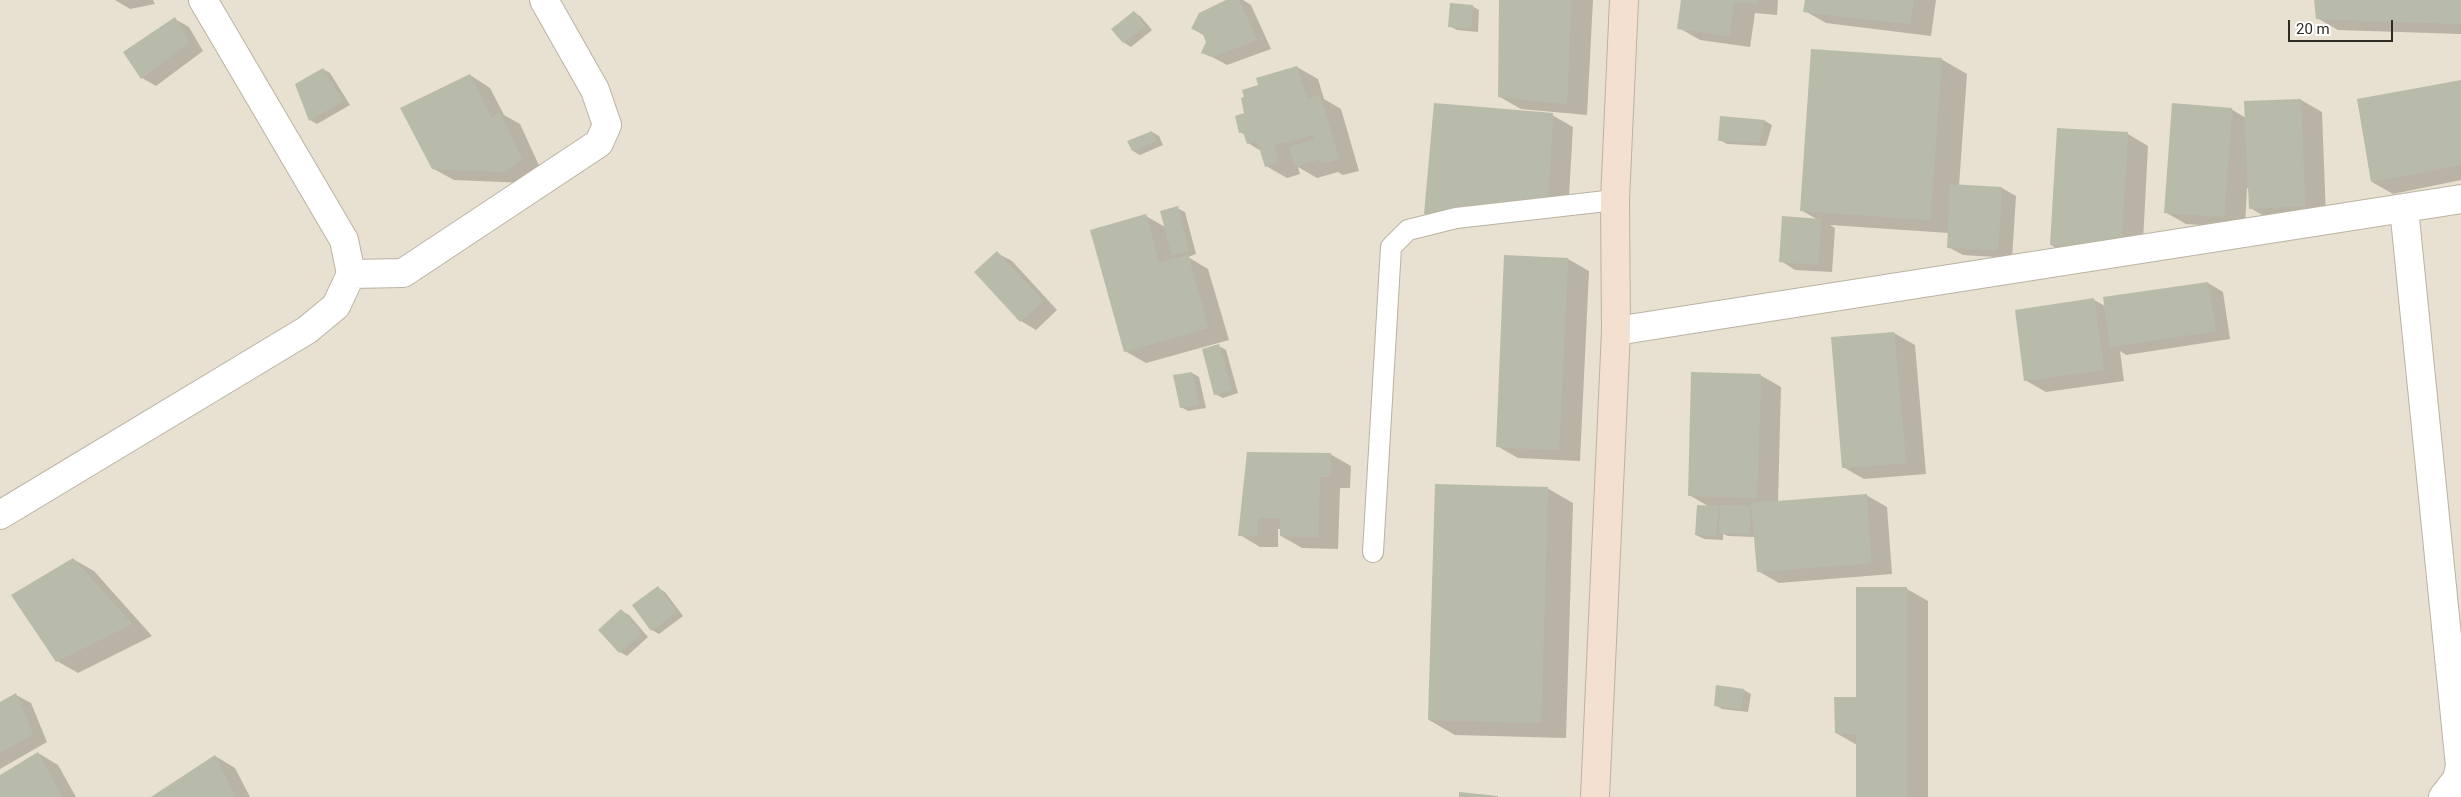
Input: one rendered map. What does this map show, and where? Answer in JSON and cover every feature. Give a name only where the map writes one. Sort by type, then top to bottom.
[{"type":"street","points":[[0,515],[307,330],[336,306],[351,274],[344,240],[203,0]]},
{"type":"street","points":[[351,274],[403,273],[599,143],[606,125],[595,90],[544,0]]},
{"type":"street","points":[[1595,797],[1616,331],[1615,200],[1624,0]]},
{"type":"street","points":[[1616,331],[2461,199]]},
{"type":"street","points":[[2404,208],[2460,766],[2457,779],[2443,797]]},
{"type":"lane","points":[[1373,552],[1392,247],[1408,230],[1456,218],[1615,200]]},
{"type":"building","points":[[1226,0],[1239,0],[1257,40],[1212,57],[1201,53],[1206,42],[1202,32],[1191,29],[1199,13]]},
{"type":"building","points":[[1499,0],[1571,0],[1567,104],[1498,97]]},
{"type":"building","points":[[1681,0],[1757,0],[1757,4],[1734,2],[1729,36],[1677,29]]},
{"type":"building","points":[[1805,0],[1914,0],[1910,24],[1803,12]]},
{"type":"building","points":[[2314,0],[2461,0],[2461,24],[2316,19]]},
{"type":"building","points":[[1450,3],[1473,5],[1471,28],[1448,27]]},
{"type":"building","points":[[1134,11],[1145,26],[1123,43],[1111,29]]},
{"type":"building","points":[[175,17],[189,42],[141,79],[123,52]]},
{"type":"building","points":[[1811,49],[1942,58],[1930,220],[1800,211]]},
{"type":"building","points":[[1297,66],[1307,99],[1320,95],[1339,159],[1321,164],[1320,159],[1295,167],[1289,147],[1314,140],[1313,135],[1274,145],[1279,162],[1265,167],[1257,141],[1247,144],[1243,132],[1239,133],[1235,116],[1244,113],[1241,98],[1244,97],[1242,90],[1258,85],[1256,78]]},
{"type":"building","points":[[323,68],[343,101],[309,121],[295,84]]},
{"type":"building","points":[[470,74],[492,119],[499,111],[522,159],[505,172],[432,169],[400,108]]},
{"type":"building","points":[[2461,80],[2461,165],[2371,182],[2357,99]]},
{"type":"building","points":[[2301,99],[2305,206],[2249,209],[2244,101]]},
{"type":"building","points":[[1434,103],[1553,113],[1548,202],[1424,214]]},
{"type":"building","points":[[2172,103],[2232,108],[2224,217],[2164,213]]},
{"type":"building","points":[[1720,116],[1765,120],[1759,142],[1718,141]]},
{"type":"building","points":[[2057,128],[2128,132],[2121,249],[2050,245]]},
{"type":"building","points":[[1152,131],[1156,141],[1132,151],[1127,141]]},
{"type":"building","points":[[1950,184],[2002,187],[1998,250],[1947,248]]},
{"type":"building","points":[[1178,206],[1189,251],[1172,255],[1160,211]]},
{"type":"building","points":[[1146,214],[1159,263],[1188,255],[1208,328],[1124,352],[1090,230]]},
{"type":"building","points":[[1782,216],[1821,219],[1818,265],[1779,262]]},
{"type":"building","points":[[997,251],[1043,301],[1020,322],[974,272]]},
{"type":"building","points":[[1504,255],[1568,258],[1559,450],[1496,447]]},
{"type":"building","points":[[2208,282],[2216,331],[2110,347],[2103,297]]},
{"type":"building","points":[[2094,298],[2104,370],[2024,381],[2015,310]]},
{"type":"building","points":[[1894,332],[1906,463],[1842,468],[1831,337]]},
{"type":"building","points":[[1219,344],[1232,390],[1214,395],[1202,349]]},
{"type":"building","points":[[1192,372],[1199,404],[1180,408],[1173,375]]},
{"type":"building","points":[[1691,372],[1761,374],[1757,498],[1688,496]]},
{"type":"building","points":[[1247,452],[1331,453],[1330,477],[1320,477],[1318,537],[1280,536],[1280,518],[1258,518],[1257,536],[1238,536]]},
{"type":"building","points":[[1435,484],[1548,487],[1541,723],[1428,720]]},
{"type":"building","points":[[1867,494],[1871,563],[1757,572],[1751,503]]},
{"type":"building","points":[[1697,505],[1718,506],[1716,536],[1695,535]]},
{"type":"building","points":[[1720,505],[1750,506],[1750,534],[1719,533]]},
{"type":"building","points":[[73,558],[132,624],[56,662],[11,595]]},
{"type":"building","points":[[658,586],[677,612],[651,631],[632,605]]},
{"type":"building","points":[[1856,587],[1907,587],[1907,797],[1856,797],[1856,734],[1835,733],[1834,697],[1856,697]]},
{"type":"building","points":[[621,609],[642,633],[619,653],[598,630]]},
{"type":"building","points":[[1716,685],[1744,689],[1741,709],[1714,706]]},
{"type":"building","points":[[16,693],[33,734],[0,753],[0,702]]},
{"type":"building","points":[[38,752],[62,797],[0,797],[0,775]]},
{"type":"building","points":[[215,755],[235,797],[151,797]]},
{"type":"building","points":[[1459,792],[1498,796],[1498,797],[1459,797]]}]
